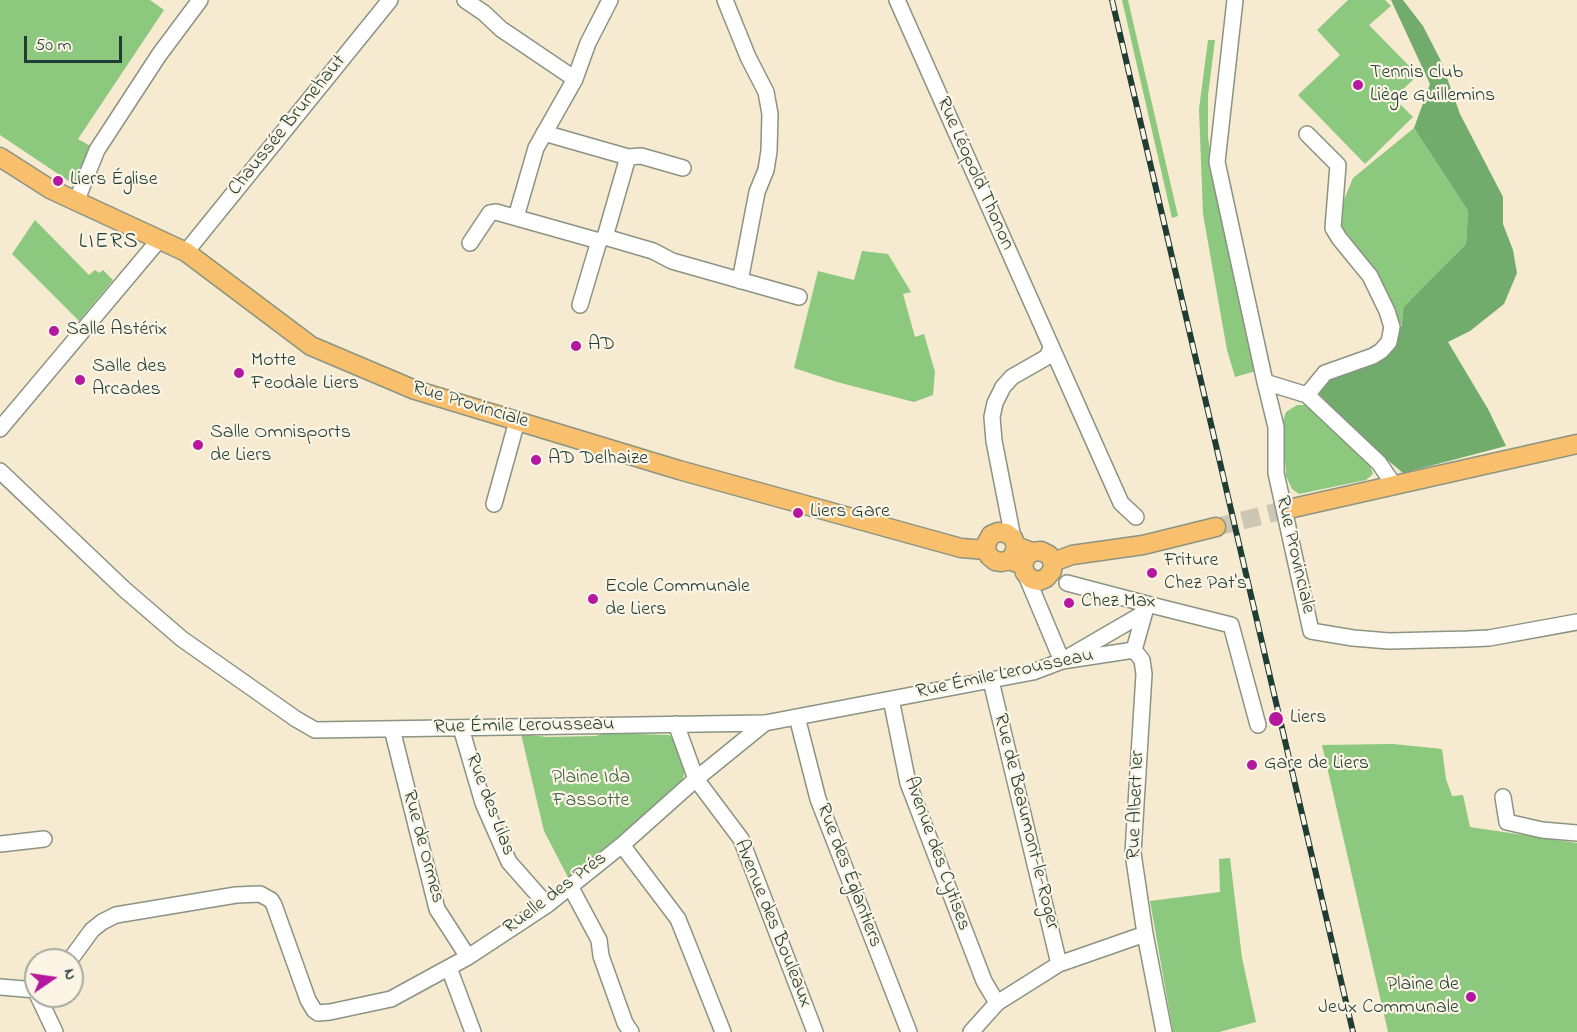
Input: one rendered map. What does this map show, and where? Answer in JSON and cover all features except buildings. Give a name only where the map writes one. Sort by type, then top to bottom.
[{"type":"main road","name":"Rue Provinciale","points":[[0,157],[24,174],[76,202],[186,252],[311,346],[415,390],[679,470],[961,548],[986,550],[995,561],[1002,562],[1017,552],[1041,551],[1048,555],[1050,570]]},
{"type":"main road","name":"Rue Provinciale","points":[[1293,508],[1577,444]]},
{"type":"main road","name":"Rue Provinciale","points":[[1017,552],[1031,579],[1039,581],[1050,570],[1072,555],[1143,545],[1216,527]]},
{"type":"main road","points":[[986,550],[991,535],[1017,552]]},
{"type":"street","points":[[76,202],[98,150],[159,55],[200,0]]},
{"type":"street","name":"Chaussée Brunehaut","points":[[186,252],[390,0]]},
{"type":"street","points":[[465,0],[501,29],[574,79]]},
{"type":"street","points":[[516,217],[536,148],[574,79],[588,43],[610,0]]},
{"type":"street","points":[[725,0],[748,57],[766,92],[770,114],[768,160],[756,192],[740,280]]},
{"type":"street","name":"Rue Léopold Thonon","points":[[897,0],[1121,503],[1136,517]]},
{"type":"street","points":[[1235,0],[1217,162],[1265,382],[1307,395],[1379,463],[1394,485]]},
{"type":"street","points":[[544,133],[628,157],[641,156],[683,168]]},
{"type":"street","points":[[1307,134],[1338,165],[1333,228],[1370,276],[1392,327],[1389,342],[1381,351],[1325,373],[1307,395]]},
{"type":"street","points":[[580,305],[628,157]]},
{"type":"street","points":[[470,243],[490,213],[496,212],[653,251],[672,261],[799,297]]},
{"type":"street","points":[[0,429],[159,240]]},
{"type":"street","points":[[1051,348],[1047,357],[1012,377],[1003,387],[995,403],[992,417],[994,441],[1017,552],[1062,661],[1145,608]]},
{"type":"street","name":"Rue Provinciale","points":[[1265,382],[1276,427],[1276,473],[1311,631],[1389,641],[1478,638],[1577,622]]},
{"type":"street","points":[[494,504],[517,421]]},
{"type":"street","name":"Rue Émile Lerousseau","points":[[0,471],[124,589],[182,639],[315,730],[765,723],[991,681],[1033,672],[1062,661],[1134,650]]},
{"type":"street","points":[[1038,601],[1050,570]]},
{"type":"street","points":[[1067,583],[1145,608],[1231,625],[1258,725]]},
{"type":"street","points":[[1134,650],[1145,608]]},
{"type":"street","name":"Rue Albert Ier","points":[[1134,650],[1142,660],[1144,674],[1133,853],[1145,934],[1164,1032]]},
{"type":"street","name":"Rue de Beaumont-le-Roger","points":[[991,681],[1059,964]]},
{"type":"street","name":"Avenue des Cytises","points":[[891,699],[908,783],[984,981],[997,1003]]},
{"type":"street","name":"Rue des Églantiers","points":[[797,717],[818,799],[909,1032]]},
{"type":"street","name":"Ruelle des Prés","points":[[79,948],[97,925],[116,915],[236,895],[260,894],[274,904],[314,1010],[318,1013],[330,1012],[391,999],[468,957],[547,905],[622,845],[696,779],[765,723]]},
{"type":"street","name":"Avenue des Bouleaux","points":[[676,724],[696,779],[741,839],[815,1032]]},
{"type":"street","name":"Rue des Lilas","points":[[461,728],[483,803],[509,862],[547,905]]},
{"type":"street","name":"Rue de Ormes","points":[[392,729],[437,909],[468,957]]},
{"type":"street","points":[[1503,796],[1507,822],[1542,830],[1577,833]]},
{"type":"street","points":[[0,844],[44,838]]},
{"type":"street","points":[[622,845],[678,918],[723,1032]]},
{"type":"street","points":[[570,886],[599,940],[605,968],[625,1023],[631,1032]]},
{"type":"street","points":[[971,1032],[997,1003],[1059,964],[1145,934]]},
{"type":"street","points":[[449,968],[473,1032]]},
{"type":"street","points":[[0,987],[24,989]]},
{"type":"street","points":[[44,1008],[55,1032]]},
{"type":"green space","points":[[0,0],[150,0],[164,10],[78,139],[94,148],[76,186],[0,135]]},
{"type":"green space","points":[[1122,0],[1128,0],[1178,216],[1172,218]]},
{"type":"green space","name":"Tennis club Liège Guillemins","points":[[1348,0],[1385,0],[1391,6],[1369,25],[1418,75],[1394,98],[1413,117],[1365,164],[1298,95],[1340,55],[1317,30]]},
{"type":"green space","points":[[1391,0],[1403,0],[1423,26],[1441,61],[1460,114],[1503,197],[1503,224],[1513,250],[1517,273],[1504,304],[1470,331],[1448,342],[1488,409],[1506,446],[1403,473],[1360,437],[1319,394],[1329,380],[1392,351],[1402,324],[1404,307],[1466,244],[1468,211],[1414,128],[1430,84]]},
{"type":"green space","points":[[1208,40],[1215,40],[1208,95],[1208,137],[1215,184],[1256,371],[1235,377],[1227,350],[1203,214],[1199,109]]},
{"type":"green space","points":[[1414,128],[1468,211],[1466,244],[1405,307],[1402,324],[1398,325],[1342,232],[1338,214],[1353,178]]},
{"type":"green space","points":[[35,220],[89,275],[95,270],[99,273],[103,270],[113,280],[79,321],[12,254]]},
{"type":"green space","points":[[862,251],[888,254],[911,292],[903,294],[915,337],[924,334],[935,372],[933,395],[914,402],[794,368],[818,271],[854,280]]},
{"type":"green space","points":[[1297,405],[1308,405],[1369,462],[1373,474],[1366,480],[1299,494],[1292,489],[1286,476],[1283,421],[1286,412]]},
{"type":"green space","name":"Plaine Ida Fassotte","points":[[606,733],[669,735],[674,739],[685,766],[684,775],[682,780],[645,816],[571,883],[544,831],[521,734],[547,737],[596,736]]},
{"type":"green space","points":[[1393,744],[1442,749],[1446,779],[1452,796],[1463,795],[1470,827],[1577,843],[1577,1032],[1388,1032],[1322,745]]},
{"type":"green space","points":[[1230,858],[1242,958],[1256,1022],[1219,1032],[1173,1032],[1150,901],[1220,892],[1219,859]]},
{"type":"tunnel","points":[[1216,527],[1293,508]]},
{"type":"railway","points":[[1112,0],[1353,1032]]},
{"type":"place","name":"Tennis club Liège Guillemins","points":[[1358,85]]},
{"type":"place","name":"Liers Église","points":[[58,181]]},
{"type":"place","name":"Salle Astérix","points":[[54,331]]},
{"type":"place","name":"AD","points":[[576,346]]},
{"type":"place","name":"Motte Feodale Liers","points":[[239,373]]},
{"type":"place","name":"Salle des Arcades","points":[[80,380]]},
{"type":"place","name":"Salle Omnisports de Liers","points":[[198,445]]},
{"type":"place","name":"AD Delhaize","points":[[536,460]]},
{"type":"place","name":"Liers Gare","points":[[798,513]]},
{"type":"place","name":"Friture Chez Pat's","points":[[1152,573]]},
{"type":"place","name":"Ecole Communale de Liers","points":[[593,599]]},
{"type":"place","name":"Chez Max","points":[[1069,603]]},
{"type":"place","name":"Liers","points":[[1276,719]]},
{"type":"place","name":"Gare de Liers","points":[[1252,765]]},
{"type":"place","name":"Plaine de Jeux Communale","points":[[1471,997]]},
{"type":"district","name":"LIERS","points":[[109,243]]}]
